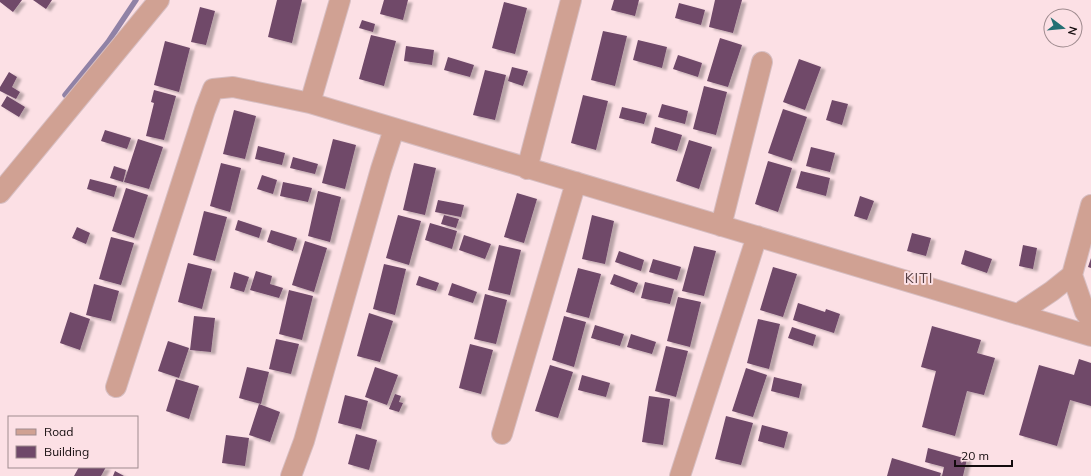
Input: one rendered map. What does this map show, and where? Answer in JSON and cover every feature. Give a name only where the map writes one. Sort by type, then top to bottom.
[{"type":"street","points":[[0,193],[159,0]]},
{"type":"street","points":[[310,103],[340,0]]},
{"type":"street","points":[[527,169],[571,0]]},
{"type":"street","points":[[721,226],[762,62]]},
{"type":"street","points":[[116,387],[204,110],[213,89],[233,87],[310,103],[527,169],[576,182],[1091,336]]},
{"type":"street","points":[[290,476],[304,441],[381,168],[394,129]]},
{"type":"street","points":[[502,434],[576,182]]},
{"type":"street","points":[[1018,314],[1052,291],[1072,274],[1091,205]]},
{"type":"street","points":[[680,476],[756,236]]},
{"type":"street","points":[[1072,274],[1085,312],[1091,321]]},
{"type":"building","points":[[0,0],[22,0],[13,12],[0,2]]},
{"type":"building","points":[[33,0],[52,0],[46,9]]},
{"type":"building","points":[[277,0],[302,0],[292,43],[268,37]]},
{"type":"building","points":[[384,0],[408,0],[403,20],[380,14]]},
{"type":"building","points":[[614,0],[639,0],[635,16],[611,10]]},
{"type":"building","points":[[715,0],[742,0],[733,33],[709,27]]},
{"type":"building","points":[[504,2],[527,8],[515,54],[492,48]]},
{"type":"building","points":[[679,3],[705,10],[701,25],[675,18]]},
{"type":"building","points":[[200,7],[215,11],[206,45],[191,42]]},
{"type":"building","points":[[362,20],[375,24],[373,32],[359,28]]},
{"type":"building","points":[[603,31],[627,36],[615,86],[591,80]]},
{"type":"building","points":[[371,35],[396,41],[384,86],[359,79]]},
{"type":"building","points":[[720,38],[742,45],[728,87],[707,81]]},
{"type":"building","points":[[638,40],[667,47],[662,68],[633,60]]},
{"type":"building","points":[[165,41],[190,48],[179,92],[154,85]]},
{"type":"building","points":[[406,46],[434,50],[432,65],[404,61]]},
{"type":"building","points":[[678,55],[702,63],[698,77],[673,69]]},
{"type":"building","points":[[448,57],[474,65],[470,77],[444,70]]},
{"type":"building","points":[[799,59],[821,67],[805,110],[783,102]]},
{"type":"building","points":[[512,67],[528,71],[523,86],[508,81]]},
{"type":"building","points":[[485,70],[506,75],[495,120],[473,115]]},
{"type":"building","points":[[9,72],[17,77],[12,87],[20,92],[16,99],[0,91],[0,87]]},
{"type":"building","points":[[704,86],[727,92],[716,135],[693,129]]},
{"type":"building","points":[[154,90],[176,96],[164,140],[146,136],[154,103],[151,102]]},
{"type":"building","points":[[583,95],[608,101],[596,150],[571,143]]},
{"type":"building","points":[[7,96],[25,107],[19,117],[1,106]]},
{"type":"building","points":[[832,100],[848,104],[842,125],[826,120]]},
{"type":"building","points":[[662,104],[688,111],[685,124],[658,117]]},
{"type":"building","points":[[622,107],[647,113],[644,124],[619,118]]},
{"type":"building","points":[[783,109],[807,117],[792,161],[768,153]]},
{"type":"building","points":[[234,110],[256,116],[245,159],[223,154]]},
{"type":"building","points":[[655,127],[682,135],[677,151],[651,143]]},
{"type":"building","points":[[105,130],[131,138],[127,149],[101,141]]},
{"type":"building","points":[[138,139],[163,147],[149,189],[124,182]]},
{"type":"building","points":[[333,139],[356,145],[345,189],[322,183]]},
{"type":"building","points":[[689,140],[712,147],[699,189],[676,181]]},
{"type":"building","points":[[258,146],[285,153],[282,165],[255,159]]},
{"type":"building","points":[[811,147],[835,153],[830,172],[806,166]]},
{"type":"building","points":[[293,157],[318,164],[315,174],[290,168]]},
{"type":"building","points":[[768,161],[792,168],[778,212],[755,204]]},
{"type":"building","points":[[221,163],[241,168],[230,212],[210,206]]},
{"type":"building","points":[[414,163],[436,168],[425,215],[403,210]]},
{"type":"building","points":[[114,166],[126,170],[123,182],[110,178]]},
{"type":"building","points":[[801,171],[830,178],[826,196],[796,188]]},
{"type":"building","points":[[262,175],[277,180],[273,194],[257,189]]},
{"type":"building","points":[[90,179],[117,186],[114,197],[87,189]]},
{"type":"building","points":[[283,182],[312,188],[308,202],[280,196]]},
{"type":"building","points":[[126,188],[148,195],[134,238],[112,231]]},
{"type":"building","points":[[318,191],[341,197],[330,242],[308,236]]},
{"type":"building","points":[[517,193],[537,199],[524,243],[504,237]]},
{"type":"building","points":[[860,196],[874,201],[867,220],[854,216]]},
{"type":"building","points":[[438,200],[464,205],[461,217],[435,212]]},
{"type":"building","points":[[204,211],[227,217],[215,261],[193,255]]},
{"type":"building","points":[[398,215],[421,221],[409,265],[386,258]]},
{"type":"building","points":[[444,215],[459,219],[456,228],[441,224]]},
{"type":"building","points":[[592,215],[614,221],[605,264],[582,259]]},
{"type":"building","points":[[238,220],[262,228],[259,238],[235,230]]},
{"type":"building","points":[[430,223],[457,231],[452,249],[425,240]]},
{"type":"building","points":[[77,227],[90,233],[86,244],[72,238]]},
{"type":"building","points":[[271,230],[297,238],[293,251],[267,242]]},
{"type":"building","points":[[912,233],[931,238],[926,256],[907,251]]},
{"type":"building","points":[[464,235],[491,244],[485,259],[459,250]]},
{"type":"building","points":[[111,237],[134,243],[121,285],[99,279]]},
{"type":"building","points":[[305,241],[327,248],[314,292],[292,285]]},
{"type":"building","points":[[499,245],[521,250],[510,295],[488,290]]},
{"type":"building","points":[[1023,245],[1037,248],[1033,269],[1019,266]]},
{"type":"building","points":[[694,246],[716,251],[704,296],[682,291]]},
{"type":"building","points":[[965,250],[992,259],[987,273],[961,264]]},
{"type":"building","points":[[619,251],[644,260],[641,271],[615,262]]},
{"type":"building","points":[[1091,258],[1091,268],[1088,267]]},
{"type":"building","points":[[653,259],[681,267],[677,280],[649,272]]},
{"type":"building","points":[[188,263],[212,269],[202,309],[178,302]]},
{"type":"building","points":[[384,264],[406,269],[395,315],[373,309]]},
{"type":"building","points":[[773,267],[797,274],[783,317],[760,310]]},
{"type":"building","points":[[578,268],[601,274],[589,318],[566,312]]},
{"type":"building","points":[[256,271],[272,276],[270,284],[283,288],[279,298],[250,290]]},
{"type":"building","points":[[234,272],[249,277],[244,292],[230,288]]},
{"type":"building","points":[[614,274],[638,283],[634,293],[610,284]]},
{"type":"building","points":[[419,276],[439,283],[436,291],[416,285]]},
{"type":"building","points":[[645,282],[674,289],[670,304],[641,298]]},
{"type":"building","points":[[452,283],[477,292],[473,303],[448,295]]},
{"type":"building","points":[[94,284],[119,291],[111,321],[86,315]]},
{"type":"building","points":[[289,290],[313,296],[302,340],[279,334]]},
{"type":"building","points":[[485,294],[507,300],[496,344],[474,339]]},
{"type":"building","points":[[678,297],[701,302],[690,347],[667,341]]},
{"type":"building","points":[[798,303],[825,312],[826,309],[840,314],[834,333],[793,320]]},
{"type":"building","points":[[70,312],[90,319],[80,350],[60,343]]},
{"type":"building","points":[[369,313],[393,321],[380,362],[357,356]]},
{"type":"building","points":[[194,316],[215,318],[211,352],[190,350]]},
{"type":"building","points":[[564,316],[586,322],[574,367],[552,360]]},
{"type":"building","points":[[758,319],[780,324],[769,369],[747,363]]},
{"type":"building","points":[[595,325],[624,334],[620,346],[591,338]]},
{"type":"building","points":[[932,326],[981,340],[977,353],[995,358],[984,395],[967,391],[955,436],[922,427],[936,371],[921,367]]},
{"type":"building","points":[[792,327],[816,335],[813,346],[788,338]]},
{"type":"building","points":[[631,334],[656,342],[652,354],[627,347]]},
{"type":"building","points":[[276,339],[299,344],[291,374],[269,369]]},
{"type":"building","points":[[168,341],[189,348],[179,378],[158,371]]},
{"type":"building","points":[[470,344],[493,350],[481,394],[459,388]]},
{"type":"building","points":[[666,346],[688,351],[676,397],[655,391]]},
{"type":"building","points":[[1079,359],[1091,363],[1091,406],[1070,400],[1057,446],[1019,435],[1039,365],[1074,375]]},
{"type":"building","points":[[550,365],[573,372],[558,418],[535,411]]},
{"type":"building","points":[[247,367],[269,372],[261,404],[239,398]]},
{"type":"building","points":[[375,367],[398,375],[387,405],[365,397]]},
{"type":"building","points":[[746,368],[767,375],[753,417],[732,411]]},
{"type":"building","points":[[582,375],[610,383],[606,397],[578,390]]},
{"type":"building","points":[[774,377],[802,384],[799,398],[771,391]]},
{"type":"building","points":[[176,379],[199,386],[189,419],[166,411]]},
{"type":"building","points":[[395,394],[401,396],[399,402],[403,403],[399,412],[389,409]]},
{"type":"building","points":[[345,395],[368,401],[361,429],[338,423]]},
{"type":"building","points":[[649,396],[670,399],[663,445],[642,442]]},
{"type":"building","points":[[259,404],[280,412],[270,442],[249,435]]},
{"type":"building","points":[[726,416],[753,423],[741,465],[715,459]]},
{"type":"building","points":[[762,425],[788,432],[784,448],[758,441]]},
{"type":"building","points":[[356,434],[377,440],[369,470],[348,464]]},
{"type":"building","points":[[226,435],[249,438],[245,466],[222,463]]},
{"type":"building","points":[[928,448],[967,459],[963,476],[942,476],[944,467],[925,462]]},
{"type":"building","points":[[892,458],[941,473],[940,476],[887,476]]},
{"type":"building","points":[[78,468],[105,468],[101,476],[74,476]]},
{"type":"building","points":[[115,471],[124,476],[113,476]]},
{"type":"waterway","points":[[65,95],[108,42],[136,0]]},
{"type":"district","name":"KITI","points":[[919,278]]}]
